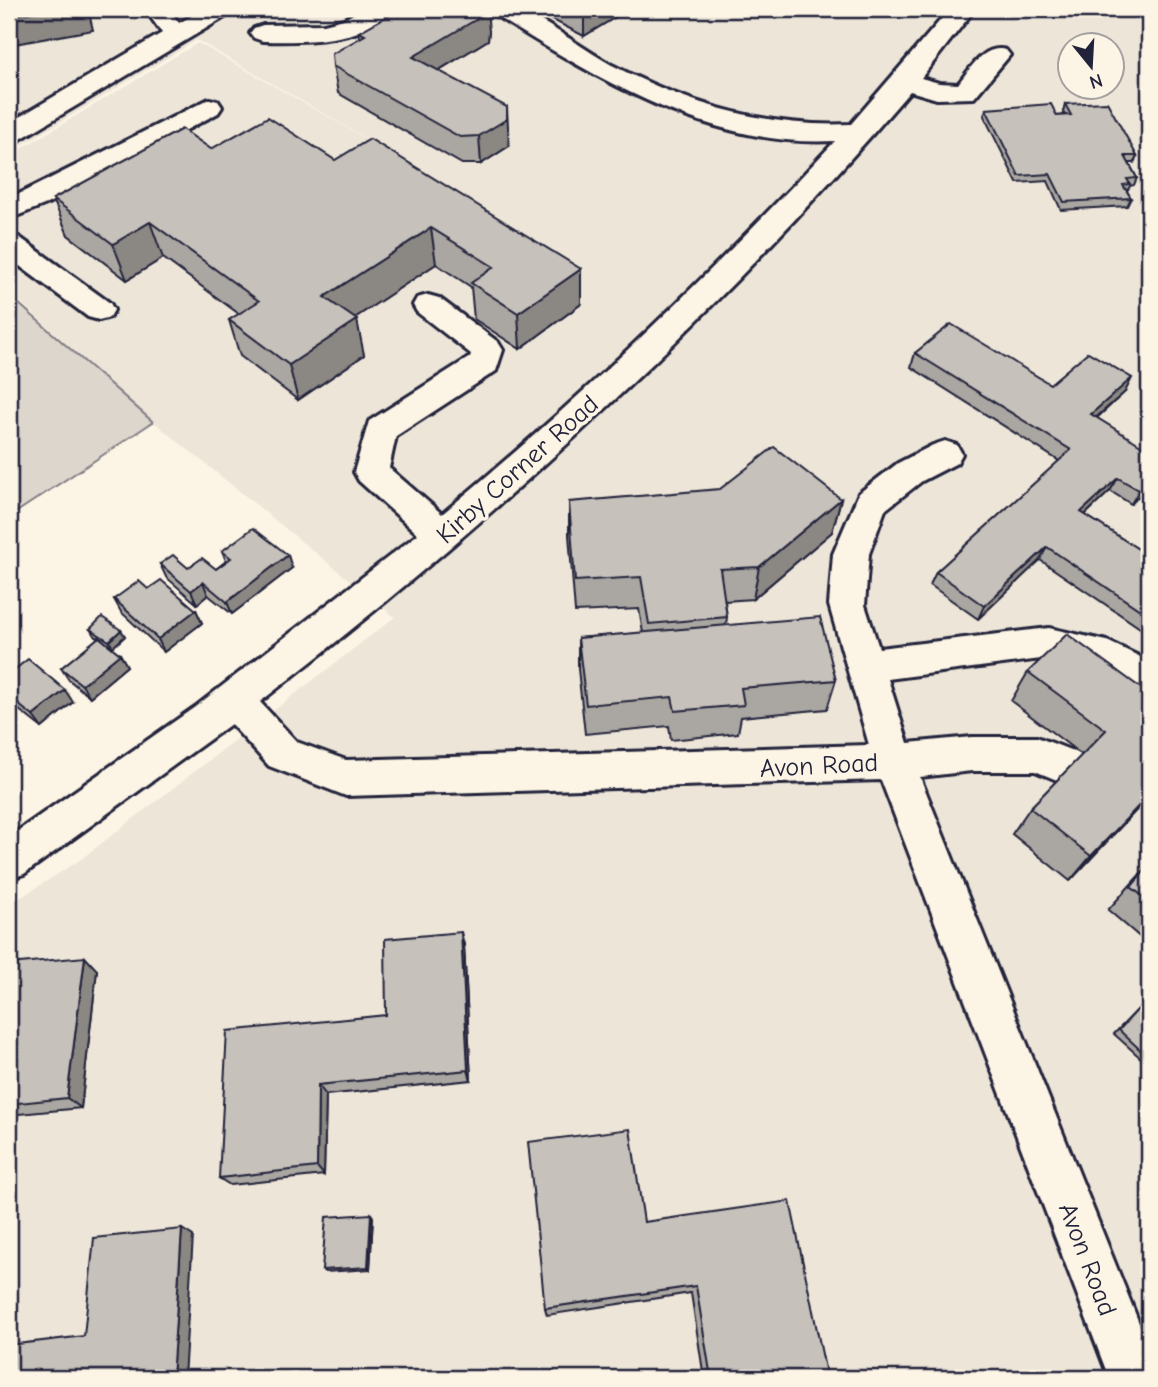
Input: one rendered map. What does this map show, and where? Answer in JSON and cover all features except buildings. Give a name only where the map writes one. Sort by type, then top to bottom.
[{"type":"street","points":[[157,9],[176,36]]},
{"type":"street","points":[[9,134],[221,9]]},
{"type":"street","points":[[263,33],[306,35],[351,25],[379,9]]},
{"type":"street","points":[[502,9],[607,73],[738,124],[834,134],[860,132]]},
{"type":"street","name":"Kirby Corner Road","points":[[9,859],[136,774],[235,702],[444,536],[671,329],[860,132],[963,9]]},
{"type":"street","points":[[905,81],[937,91],[965,92],[997,55]]},
{"type":"street","points":[[9,210],[39,197],[209,107]]},
{"type":"street","points":[[120,154],[148,171]]},
{"type":"street","points":[[39,197],[66,217]]},
{"type":"street","points":[[9,244],[99,310]]},
{"type":"street","points":[[428,305],[487,350],[485,363],[381,430],[371,472],[444,536]]},
{"type":"street","points":[[945,454],[910,471],[871,502],[851,554],[847,605],[894,762],[972,754],[1037,754],[1074,769]]},
{"type":"street","points":[[864,666],[1049,643],[1107,657],[1149,680]]},
{"type":"street","name":"Avon Road","points":[[235,702],[284,754],[346,778],[894,762],[1135,1378]]},
{"type":"shaded area","points":[[9,9],[1149,9],[1149,1378],[9,1378],[9,905],[80,860],[395,617],[154,422],[9,292],[9,156],[198,43],[414,166],[197,40],[9,153]]},
{"type":"shaded area","points":[[9,295],[153,422],[9,517]]}]
